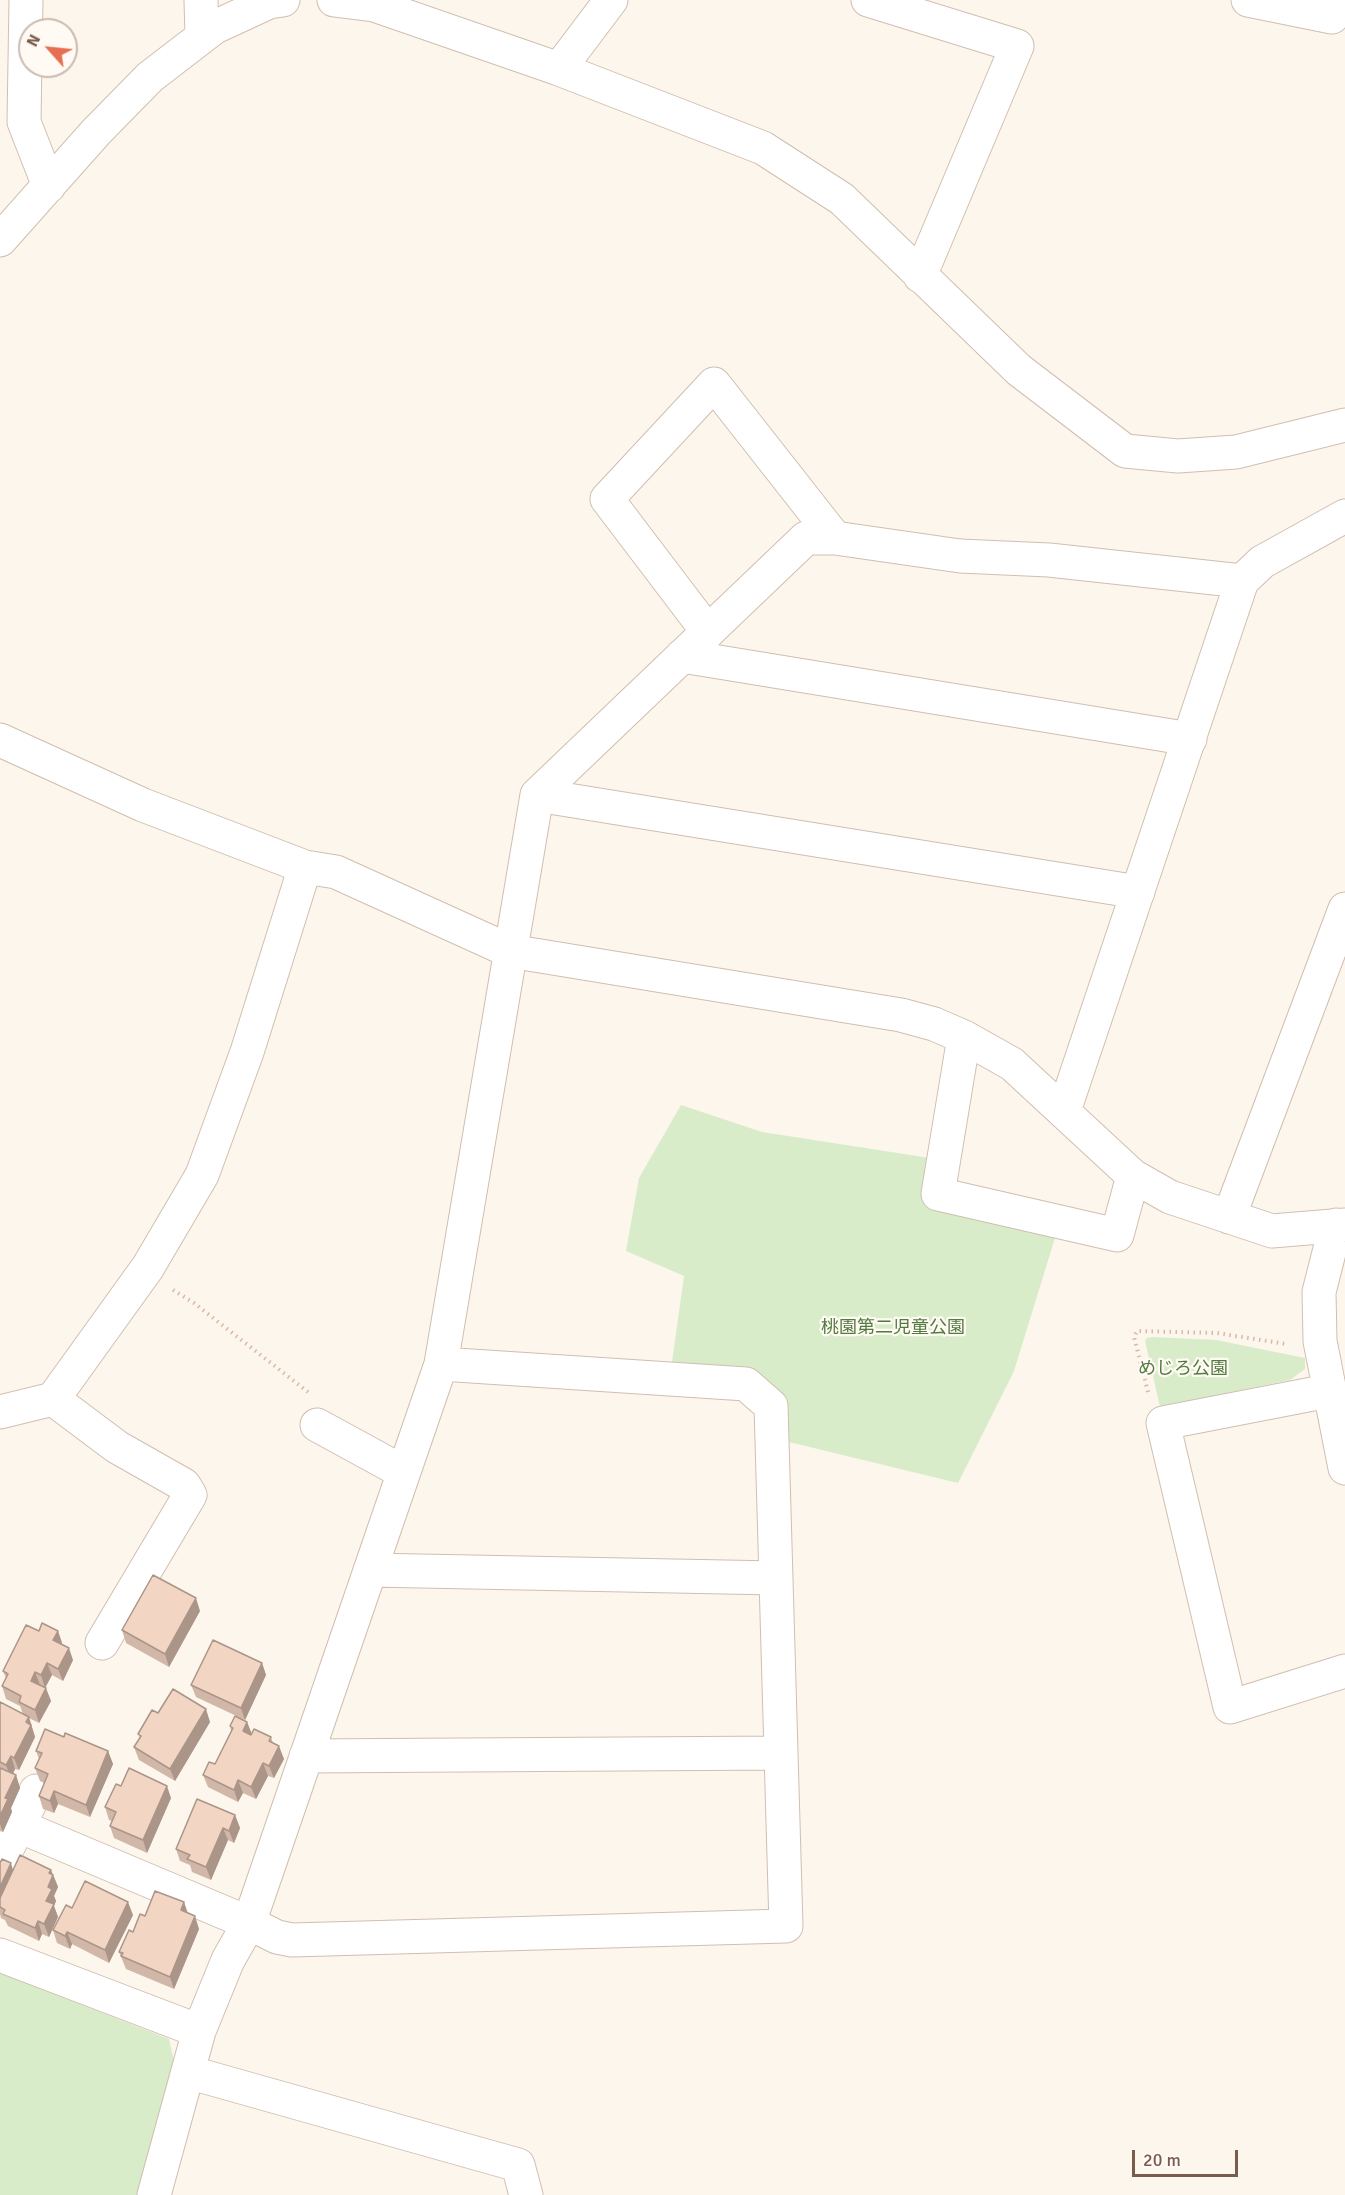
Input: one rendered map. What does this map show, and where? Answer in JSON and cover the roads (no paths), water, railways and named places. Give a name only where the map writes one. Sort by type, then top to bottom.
[{"type":"street","points":[[26,0],[24,122],[49,186]]},
{"type":"street","points":[[201,0],[202,38]]},
{"type":"street","points":[[0,240],[96,132],[150,77],[215,27],[269,2],[283,0]]},
{"type":"street","points":[[334,0],[375,3],[559,69],[763,148],[842,199],[1019,370],[1125,451],[1178,456],[1236,452],[1345,425]]},
{"type":"street","points":[[559,69],[611,0]]},
{"type":"street","points":[[868,0],[1017,46],[920,276]]},
{"type":"street","points":[[1248,0],[1332,17],[1336,0]]},
{"type":"street","points":[[708,632],[607,500],[714,384],[835,538]]},
{"type":"street","points":[[1064,1111],[1242,581],[1262,562],[1345,516]]},
{"type":"street","points":[[154,2195],[199,2031],[228,1960],[249,1923],[441,1364],[537,795],[806,538],[835,538],[960,556],[1049,560],[1242,581]]},
{"type":"street","points":[[682,656],[1190,739]]},
{"type":"street","points":[[0,740],[143,805],[305,867],[336,872],[510,951],[901,1015],[934,1024],[964,1036],[1012,1064],[1133,1176],[1170,1197],[1272,1231],[1340,1225],[1319,1292],[1320,1341],[1328,1391],[1345,1468]]},
{"type":"street","points":[[537,795],[1138,892]]},
{"type":"street","points":[[0,1412],[53,1399],[143,1272],[202,1175],[247,1052],[305,867]]},
{"type":"street","points":[[1229,1218],[1345,909]]},
{"type":"street","points":[[964,1036],[938,1194],[1116,1235],[1133,1176]]},
{"type":"street","points":[[19,1826],[277,1937],[292,1940],[786,1926],[771,1406],[746,1384],[441,1364]]},
{"type":"street","points":[[1328,1391],[1163,1424],[1230,1707],[1345,1671]]},
{"type":"street","points":[[53,1399],[117,1447],[184,1485],[190,1495],[102,1643]]},
{"type":"street","points":[[320,1427],[404,1472]]},
{"type":"street","points":[[370,1570],[776,1578]]},
{"type":"street","points":[[306,1756],[781,1753]]},
{"type":"street","points":[[3,1857],[36,1791]]},
{"type":"street","points":[[0,1955],[199,2031]]},
{"type":"street","points":[[188,2072],[518,2165],[526,2195]]},
{"type":"park label","name":"桃園第二児童公園","points":[[893,1328]]},
{"type":"park label","name":"めじろ公園","points":[[1183,1369]]}]
